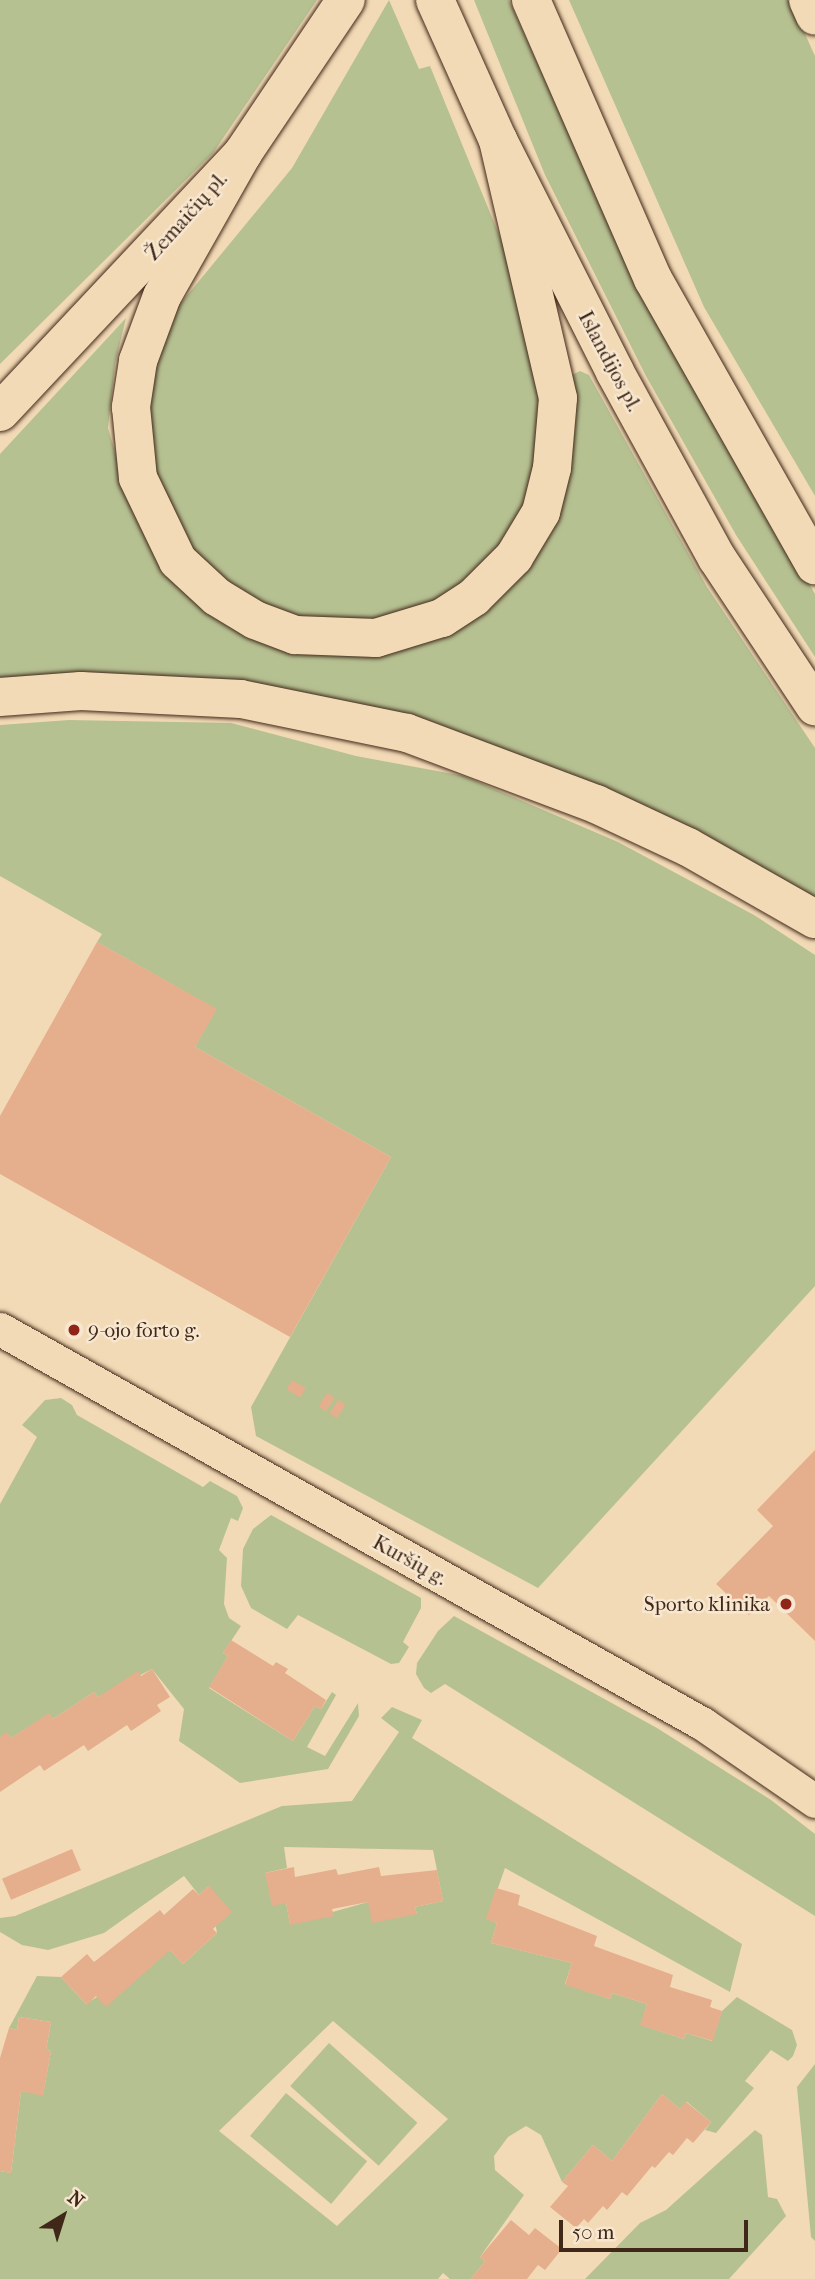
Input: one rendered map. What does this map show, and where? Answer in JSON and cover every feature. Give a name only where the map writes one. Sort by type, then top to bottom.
[{"type":"highway","name":"Žemaičių pl.","points":[[0,412],[243,153],[346,0]]},
{"type":"highway","points":[[531,0],[653,278],[815,565]]},
{"type":"highway","points":[[808,0],[815,16]]},
{"type":"highway","name":"Islandijos pl.","points":[[439,11],[498,140],[615,372],[717,558],[815,706]]},
{"type":"highway","points":[[243,153],[162,296],[138,361],[131,407],[138,478],[178,561],[217,597],[255,620],[295,635],[376,638],[442,618],[474,597],[514,557],[541,512],[552,468],[558,398],[498,140]]},
{"type":"highway","points":[[0,697],[82,691],[241,699],[407,733],[596,804],[688,847],[815,919]]},
{"type":"main road","name":"Kuršių g.","points":[[0,1329],[703,1724],[815,1801]]},
{"type":"green space","points":[[0,0],[317,0],[213,153],[0,364]]},
{"type":"green space","points":[[389,0],[419,69],[430,66],[509,259],[526,311],[544,431],[523,523],[471,583],[386,624],[279,618],[224,589],[161,510],[147,426],[155,371],[176,309],[292,168]]},
{"type":"green space","points":[[474,0],[509,0],[629,267],[815,594],[815,657],[736,535],[646,376],[545,175]]},
{"type":"green space","points":[[569,0],[789,0],[792,5],[815,56],[815,496],[704,307]]},
{"type":"green space","points":[[126,318],[115,364],[108,428],[130,502],[170,570],[330,651],[503,589],[572,375],[580,371],[589,375],[707,587],[815,748],[815,901],[442,730],[0,683],[0,454]]},
{"type":"green space","points":[[69,720],[231,723],[356,756],[464,776],[618,842],[754,915],[815,955],[815,1286],[538,1588],[256,1436],[251,1407],[391,1157],[195,1047],[216,1009],[97,942],[102,934],[0,876],[0,725]]},
{"type":"green space","points":[[61,1398],[72,1405],[77,1415],[203,1487],[210,1481],[237,1496],[243,1508],[238,1521],[231,1518],[219,1550],[227,1558],[224,1604],[229,1618],[241,1626],[223,1653],[228,1656],[209,1688],[293,1741],[315,1706],[321,1709],[332,1692],[336,1695],[307,1747],[325,1756],[358,1703],[359,1716],[328,1769],[240,1783],[179,1741],[184,1709],[152,1669],[98,1697],[94,1692],[53,1719],[49,1714],[11,1738],[7,1733],[0,1737],[0,1504],[37,1437],[22,1425],[45,1400]]},
{"type":"green space","points":[[271,1515],[421,1598],[421,1608],[403,1642],[409,1647],[399,1663],[391,1664],[298,1615],[287,1629],[251,1608],[241,1586],[243,1549],[253,1529]]},
{"type":"green space","points":[[454,1616],[657,1728],[771,1800],[815,1834],[815,1916],[445,1684],[431,1693],[424,1688],[416,1674],[417,1663],[438,1631]]},
{"type":"green space","points":[[392,1707],[422,1720],[412,1738],[742,1944],[730,1992],[505,1868],[487,1919],[497,1923],[491,1943],[572,1963],[565,1984],[610,1999],[612,1993],[647,2004],[641,2025],[684,2039],[686,2033],[712,2041],[722,2011],[737,1997],[792,2030],[797,2045],[793,2056],[788,2061],[771,2050],[745,2081],[754,2088],[716,2133],[705,2130],[711,2122],[687,2102],[680,2109],[662,2094],[612,2161],[593,2145],[562,2182],[541,2135],[526,2126],[508,2137],[494,2156],[495,2170],[524,2195],[480,2257],[485,2261],[471,2279],[450,2279],[443,2273],[438,2279],[0,2279],[0,2171],[11,2173],[21,2091],[43,2095],[51,2051],[46,2050],[51,2022],[19,2017],[17,2030],[9,2028],[37,1976],[61,1977],[86,2004],[170,1950],[183,1964],[217,1933],[209,1886],[199,1895],[184,1876],[104,1933],[48,1950],[22,1945],[0,1932],[0,1918],[15,1916],[282,1806],[352,1801],[399,1732],[381,1718]],"holes":[[[284,1847],[433,1850],[443,1901],[415,1907],[417,1914],[368,1902],[290,1924],[286,1903],[265,1873],[287,1868]],[[333,2021],[448,2119],[337,2226],[219,2131]]]},
{"type":"green space","points":[[329,2043],[417,2123],[379,2166],[290,2086]]},
{"type":"green space","points":[[815,2064],[815,2241],[811,2237],[797,2087]]},
{"type":"green space","points":[[286,2093],[367,2161],[331,2204],[250,2136]]},
{"type":"green space","points":[[755,2130],[762,2135],[768,2197],[777,2199],[786,2216],[729,2279],[585,2279],[640,2223],[666,2210]]},
{"type":"building","points":[[97,942],[217,1009],[195,1047],[391,1157],[290,1337],[0,1174],[0,1116]]},
{"type":"building","points":[[292,1380],[306,1388],[300,1398],[286,1390]]},
{"type":"building","points":[[327,1393],[335,1398],[326,1411],[319,1407]]},
{"type":"building","points":[[338,1400],[346,1405],[337,1418],[330,1414]]},
{"type":"building","points":[[815,1450],[815,1641],[769,1596],[749,1615],[716,1584],[773,1526],[757,1510]]},
{"type":"building","points":[[231,1640],[273,1666],[276,1662],[288,1669],[285,1673],[326,1700],[321,1709],[315,1706],[293,1741],[209,1687],[228,1656],[223,1653]]},
{"type":"building","points":[[152,1669],[170,1697],[157,1705],[161,1711],[131,1731],[127,1725],[88,1751],[84,1745],[44,1771],[40,1765],[0,1792],[0,1737],[7,1732],[11,1738],[49,1713],[53,1719],[94,1692],[98,1697],[138,1671],[141,1676]]},
{"type":"building","points":[[72,1849],[81,1870],[11,1900],[2,1879]]},
{"type":"building","points":[[294,1867],[295,1877],[336,1869],[338,1875],[379,1867],[381,1876],[437,1870],[443,1901],[415,1907],[417,1914],[372,1923],[368,1902],[332,1909],[334,1916],[290,1925],[286,1903],[272,1906],[265,1873]]},
{"type":"building","points":[[209,1886],[232,1912],[213,1929],[217,1933],[183,1964],[170,1950],[106,2007],[96,1996],[87,2005],[61,1977],[87,1954],[94,1962],[160,1910],[164,1915],[193,1889],[199,1895]]},
{"type":"building","points":[[496,1888],[520,1895],[518,1905],[597,1936],[594,1946],[673,1975],[670,1987],[712,2000],[710,2007],[722,2011],[713,2041],[686,2033],[684,2039],[640,2025],[647,2004],[612,1993],[610,1999],[565,1985],[572,1963],[491,1943],[497,1923],[486,1919]]},
{"type":"building","points":[[19,2017],[51,2022],[46,2050],[51,2051],[43,2096],[21,2091],[11,2173],[0,2171],[0,2058],[9,2028],[17,2030]]},
{"type":"building","points":[[662,2094],[680,2109],[686,2102],[711,2122],[693,2143],[687,2138],[673,2155],[669,2152],[655,2168],[652,2166],[627,2196],[622,2192],[607,2210],[603,2206],[588,2223],[584,2219],[576,2228],[550,2207],[568,2186],[562,2182],[593,2145],[612,2161]]},
{"type":"building","points":[[511,2220],[529,2235],[535,2228],[562,2249],[545,2270],[538,2265],[527,2279],[471,2279],[485,2261],[480,2257]]},
{"type":"place","name":"9-ojo forto g.","points":[[74,1330]]},
{"type":"place","name":"Sporto klinika","points":[[786,1604]]}]
